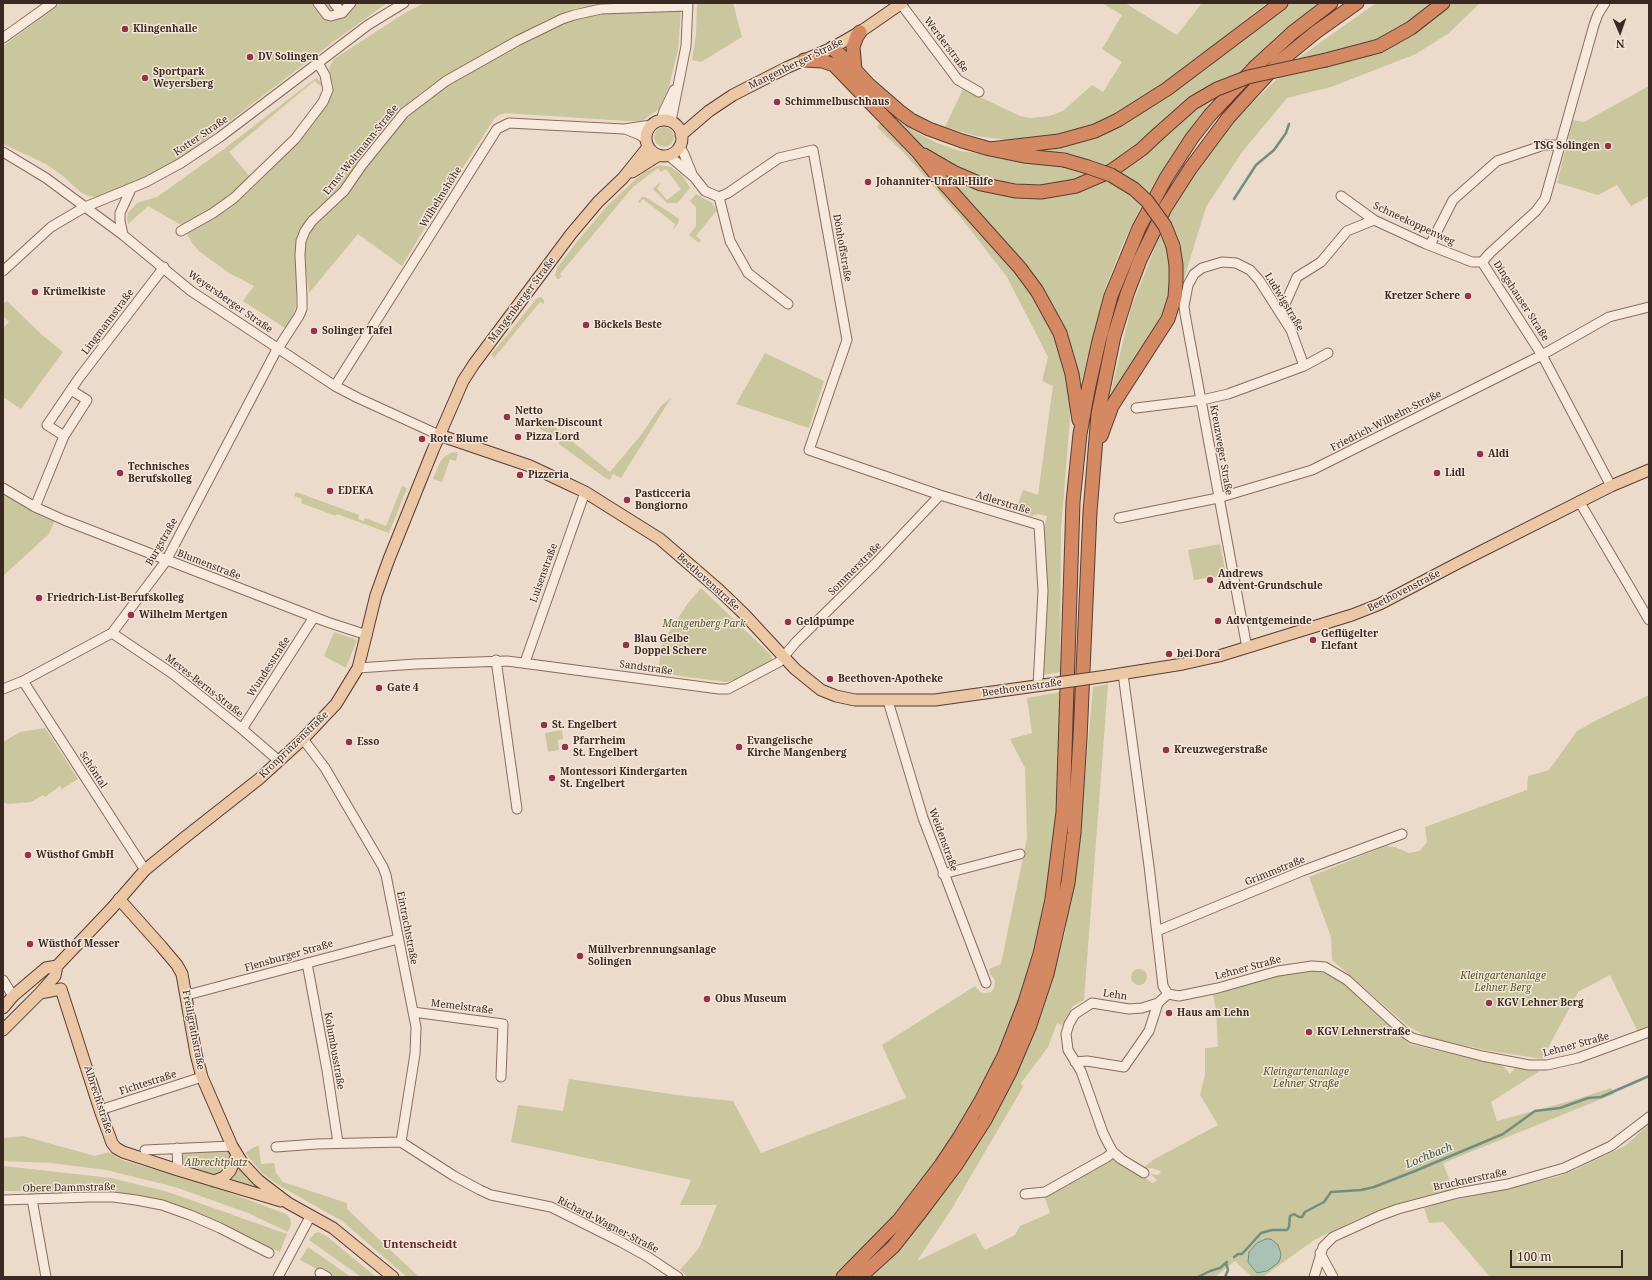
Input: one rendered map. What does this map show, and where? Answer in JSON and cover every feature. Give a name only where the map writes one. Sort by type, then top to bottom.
[{"type":"highway","points":[[990,149],[1059,141],[1095,131],[1118,120],[1167,89],[1281,3]]},
{"type":"highway","points":[[843,1277],[898,1220],[942,1165],[963,1132],[993,1078],[1006,1050],[1040,954],[1052,899],[1063,812],[1073,502],[1080,434],[1099,341],[1112,296],[1139,228],[1166,178],[1203,124],[1246,78],[1292,33],[1331,3]]},
{"type":"highway","points":[[860,1277],[893,1246],[919,1214],[956,1165],[985,1120],[1010,1072],[1024,1039],[1047,974],[1068,883],[1074,833],[1080,739],[1090,512],[1101,394],[1114,336],[1127,294],[1140,260],[1165,208],[1203,150],[1228,118],[1284,59],[1316,32],[1357,3]]},
{"type":"highway","points":[[918,152],[955,173],[981,184],[998,188],[1015,191],[1041,192],[1076,186],[1111,171],[1142,149],[1193,103],[1217,89],[1248,77],[1326,60],[1379,46],[1411,28],[1443,3]]},
{"type":"highway","points":[[855,70],[853,47],[860,32]]},
{"type":"highway","points":[[832,48],[869,85],[911,120],[952,138],[990,149],[1024,156],[1064,160],[1111,175],[1134,189],[1147,201],[1165,226],[1173,246],[1176,265],[1175,298],[1162,330],[1112,406],[1095,450]]},
{"type":"highway","points":[[832,48],[834,66]]},
{"type":"highway","points":[[804,60],[822,62],[834,66],[918,152],[1020,268],[1051,314],[1060,333],[1069,360],[1075,391],[1080,434]]},
{"type":"main road","name":"Mangenberger Straße","points":[[440,435],[463,381],[474,364],[571,234],[598,202],[623,178],[647,143],[648,129],[668,125],[709,111],[739,92],[832,48],[860,32],[901,3]]},
{"type":"main road","points":[[668,125],[679,146]]},
{"type":"main road","points":[[647,143],[664,155]]},
{"type":"main road","name":"Mangenberger Straße","points":[[623,178],[664,155],[677,150],[679,146]]},
{"type":"main road","name":"Beethovenstraße","points":[[440,435],[530,466],[585,492],[660,539],[718,588],[781,659],[821,690],[836,696],[855,700],[888,701],[940,700],[1123,674],[1183,664],[1247,648],[1347,617],[1380,604],[1458,562],[1579,501],[1649,470]]},
{"type":"main road","name":"Kronprinzenstraße","points":[[3,1030],[24,1007],[40,993],[55,976],[57,966],[145,870],[259,779],[303,739],[331,710],[358,668],[376,595],[389,558],[440,435]]},
{"type":"main road","name":"Freiligrathstraße","points":[[119,899],[177,965],[182,974],[187,995],[196,1054],[202,1077],[234,1150],[243,1164],[258,1180],[288,1203]]},
{"type":"main road","name":"Kronprinzenstraße","points":[[3,1008],[13,996],[46,968],[57,966]]},
{"type":"main road","name":"Albrechtstraße","points":[[57,966],[61,989],[100,1110],[112,1143],[116,1148],[123,1152],[178,1170],[288,1203]]},
{"type":"main road","points":[[40,993],[61,989]]},
{"type":"main road","points":[[13,996],[24,1007]]},
{"type":"main road","points":[[214,1181],[219,1180],[230,1171],[234,1150]]},
{"type":"main road","points":[[288,1203],[333,1228],[393,1277]]},
{"type":"street","points":[[3,38],[52,3]]},
{"type":"street","points":[[334,3],[342,13]]},
{"type":"street","points":[[320,4],[329,16],[333,16],[342,13],[350,3]]},
{"type":"street","name":"Kotter Straße","points":[[3,271],[51,227],[85,207],[131,189],[160,175],[195,154],[318,64],[368,25],[404,3]]},
{"type":"street","name":"Werderstraße","points":[[901,3],[958,80],[980,92]]},
{"type":"street","name":"Dingshauser Straße","points":[[1605,3],[1598,14],[1594,25],[1546,194],[1542,203],[1536,211],[1482,262],[1542,355],[1611,486]]},
{"type":"street","points":[[668,125],[686,46],[688,4]]},
{"type":"street","name":"Ernst-Woltmann-Straße","points":[[278,348],[302,309],[300,255],[301,241],[305,231],[312,221],[344,191],[394,124],[410,108],[446,81],[549,24],[574,15],[608,9],[688,4]]},
{"type":"street","points":[[181,231],[213,213],[240,193],[304,128],[323,102],[328,90],[325,76],[318,64]]},
{"type":"street","name":"Wilhelmshöhe","points":[[335,386],[497,129],[509,123],[624,129],[668,125]]},
{"type":"street","name":"Wilhelmshöhe","points":[[624,129],[640,134],[647,143]]},
{"type":"street","points":[[1430,245],[1453,200],[1497,161],[1544,145],[1560,144]]},
{"type":"street","points":[[679,146],[694,177],[705,191],[719,197],[730,241],[748,273],[788,304]]},
{"type":"street","name":"Dönhoffstraße","points":[[719,197],[728,193],[779,158],[812,150],[847,340],[809,450]]},
{"type":"street","name":"Weyersberger Straße","points":[[3,152],[46,178],[123,235],[192,291],[335,386],[440,435]]},
{"type":"street","points":[[664,155],[694,177]]},
{"type":"street","points":[[123,235],[120,213],[131,189]]},
{"type":"street","name":"Schneekoppenweg","points":[[1341,196],[1374,220],[1472,262],[1482,262]]},
{"type":"street","points":[[1281,313],[1297,277],[1320,262],[1347,230],[1374,220]]},
{"type":"street","name":"Ludwigstraße","points":[[1209,265],[1222,262],[1236,263],[1250,270],[1259,280],[1291,330],[1304,366]]},
{"type":"street","name":"Kreuzweger Straße","points":[[1209,265],[1198,271],[1192,278],[1188,285],[1184,306],[1202,400],[1218,498],[1247,648]]},
{"type":"street","name":"Lingmannstraße","points":[[64,436],[47,425],[71,390],[164,267]]},
{"type":"street","name":"Friedrich-Wilhelm-Straße","points":[[1118,518],[1218,498],[1312,470],[1542,355],[1609,317],[1649,306]]},
{"type":"street","name":"Burgstraße","points":[[3,689],[23,682],[112,633],[166,561],[278,348]]},
{"type":"street","points":[[1136,408],[1202,400],[1228,394],[1304,366],[1328,353]]},
{"type":"street","points":[[35,507],[64,436],[87,400],[71,390]]},
{"type":"street","name":"Adlerstraße","points":[[809,450],[940,495],[1039,525],[1043,591],[1040,685]]},
{"type":"street","name":"Blumenstraße","points":[[3,488],[35,507],[64,520],[166,561],[314,617],[367,635]]},
{"type":"street","name":"Luisenstraße","points":[[524,662],[585,492]]},
{"type":"street","name":"Sommerstraße","points":[[781,659],[796,642],[875,564],[940,495]]},
{"type":"street","points":[[1579,501],[1649,620]]},
{"type":"street","name":"Wundesstraße","points":[[242,729],[314,617]]},
{"type":"street","name":"Meves-Berns-Straße","points":[[112,633],[173,674],[242,729],[279,761]]},
{"type":"street","name":"Sandstraße","points":[[358,668],[496,660],[524,662],[724,690],[743,682],[781,659]]},
{"type":"street","points":[[496,660],[517,809]]},
{"type":"street","points":[[1123,674],[1163,986],[1168,994]]},
{"type":"street","name":"Schöntal","points":[[23,682],[145,870]]},
{"type":"street","name":"Weidenstraße","points":[[888,701],[923,818],[943,874],[986,983]]},
{"type":"street","name":"Eintrachtstraße","points":[[303,739],[325,768],[383,867],[416,1027],[416,1042],[401,1142]]},
{"type":"street","name":"Grimmstraße","points":[[1157,931],[1302,871],[1402,834]]},
{"type":"street","points":[[943,874],[1020,854]]},
{"type":"street","name":"Flensburger Straße","points":[[187,995],[398,939]]},
{"type":"street","name":"Kolumbusstraße","points":[[307,963],[327,1070],[338,1143]]},
{"type":"street","name":"Lehner Straße","points":[[1168,994],[1179,996],[1194,993],[1278,971],[1312,966],[1325,967],[1347,980],[1412,1038],[1482,1056],[1528,1065],[1547,1065],[1578,1058],[1649,1032]]},
{"type":"street","points":[[3,980],[13,996]]},
{"type":"street","name":"Lehn","points":[[1144,1173],[1113,1152],[1103,1133],[1081,1071],[1068,1050],[1066,1034],[1072,1019],[1081,1009],[1092,1004],[1136,1009],[1158,1003],[1168,994]]},
{"type":"street","name":"Lehn","points":[[1075,1062],[1087,1061],[1124,1067],[1145,1039],[1158,1003]]},
{"type":"street","name":"Memelstraße","points":[[413,1012],[503,1024],[501,1078]]},
{"type":"street","name":"Fichtestraße","points":[[100,1110],[202,1077]]},
{"type":"street","name":"Brucknerstraße","points":[[1320,1252],[1327,1241],[1333,1237],[1398,1209],[1458,1193],[1508,1184],[1564,1168],[1611,1146],[1649,1117]]},
{"type":"street","points":[[276,1147],[338,1143],[401,1142]]},
{"type":"street","name":"Richard-Wagner-Straße","points":[[401,1142],[454,1176],[480,1190],[491,1195],[551,1207],[648,1257],[678,1277]]},
{"type":"street","points":[[145,1150],[177,1148],[234,1150]]},
{"type":"street","points":[[177,1148],[178,1170]]},
{"type":"street","points":[[1025,1194],[1045,1192],[1107,1158],[1113,1152]]},
{"type":"street","name":"Obere Dammstraße","points":[[3,1200],[113,1197],[162,1206],[190,1215],[220,1228],[269,1253]]},
{"type":"street","points":[[32,1199],[46,1277]]},
{"type":"street","points":[[278,1277],[302,1229],[311,1215]]},
{"type":"street","points":[[1314,1277],[1319,1265],[1320,1252]]},
{"type":"street","points":[[1320,1252],[1333,1277]]},
{"type":"green space","name":"Sportpark Weyersberg","points":[[61,3],[387,3],[333,42],[183,157],[140,180],[106,194],[93,197],[79,191],[63,176],[46,164],[3,144],[3,46]]},
{"type":"green space","points":[[424,3],[615,3],[572,9],[546,20],[444,77],[399,110],[374,140],[339,188],[308,218],[301,227],[296,243],[296,306],[293,315],[285,328],[243,301],[254,286],[229,273],[199,251],[187,234],[227,210],[244,197],[295,146],[315,122],[333,93],[329,68],[334,59],[405,13]]},
{"type":"green space","points":[[697,3],[733,3],[742,37],[701,62],[692,60],[696,34]]},
{"type":"green space","points":[[1102,3],[1125,3],[1177,35],[1202,3],[1267,3],[1163,85],[1125,109],[1094,124],[1045,138],[1015,141],[976,136],[945,127],[963,89],[1020,116],[1031,118],[1049,116],[1063,111],[1092,85],[1103,92],[1122,62],[1102,49],[1122,15]]},
{"type":"green space","points":[[1289,3],[1320,3],[1279,34],[1238,73],[1222,80],[1110,167],[1077,158],[1024,151],[1123,124],[1161,101],[1190,80]]},
{"type":"green space","points":[[1376,3],[1437,3],[1425,13],[1375,42],[1294,61]]},
{"type":"green space","points":[[1452,3],[1480,3],[1449,33],[1416,54],[1331,87],[1287,98],[1242,152],[1206,207],[1183,282],[1172,226],[1168,217],[1197,170],[1238,117],[1280,76],[1328,67],[1378,52],[1419,30],[1437,17]]},
{"type":"green space","points":[[681,10],[678,50],[669,86],[659,109],[642,121],[505,113],[499,115],[494,119],[402,266],[358,234],[309,293],[304,256],[305,241],[312,228],[350,191],[368,164],[396,128],[428,98],[474,70],[562,24],[581,18],[602,14]]},
{"type":"green space","points":[[316,78],[322,83],[324,88],[314,81],[229,152],[251,178],[226,200],[183,226],[148,206],[128,224],[128,213],[137,203],[157,197],[224,149]]},
{"type":"green space","name":"TSG Solingen","points":[[1649,86],[1649,196],[1631,206],[1617,185],[1598,195],[1557,183],[1573,120],[1584,122]]},
{"type":"green space","points":[[866,96],[875,99],[896,118],[914,131],[937,143],[960,151],[1062,166],[1093,176],[1074,182],[1035,187],[993,183],[940,160],[917,142]]},
{"type":"green space","points":[[1214,97],[1180,143],[1149,192],[1120,172],[1187,116]]},
{"type":"green space","points":[[880,123],[1014,267],[1047,318],[1065,358],[1071,407],[1061,529],[1060,672],[1043,675],[1043,533],[1047,516],[1038,514],[1032,516],[1016,511],[1023,490],[1038,495],[1053,386],[1042,381],[1048,357],[1007,277],[962,219],[904,153],[877,127]]},
{"type":"green space","points":[[664,127],[671,130],[674,137],[671,144],[664,147],[657,144],[654,137],[657,130]]},
{"type":"green space","points":[[659,165],[671,167],[682,175],[690,188],[681,199],[677,203],[667,203],[653,189],[659,183],[660,184],[657,188],[667,200],[681,189],[666,169],[661,172],[658,168],[633,187],[560,274],[562,276],[557,279],[555,275],[557,268],[608,205],[636,179],[645,172]]},
{"type":"green space","points":[[939,169],[990,191],[1105,180],[1123,189],[1142,204],[1122,246],[1105,289],[1081,383],[1079,383],[1066,337]]},
{"type":"green space","points":[[696,194],[712,203],[717,210],[696,236],[701,240],[699,243],[689,235],[696,226],[696,207],[690,201]]},
{"type":"green space","points":[[642,197],[645,197],[679,219],[673,230],[675,224],[643,199],[640,203],[638,202]]},
{"type":"green space","points":[[1161,232],[1167,247],[1172,277],[1169,297],[1163,316],[1107,408],[1131,308]]},
{"type":"green space","points":[[541,297],[544,300],[544,304],[540,302],[494,358],[491,355],[537,298]]},
{"type":"green space","points":[[7,301],[40,333],[63,352],[21,409],[3,397],[3,328],[9,322],[3,316],[3,304]]},
{"type":"green space","points":[[765,353],[824,381],[809,428],[736,404]]},
{"type":"green space","points":[[671,398],[621,478],[613,474],[610,480],[604,477],[559,444],[560,439],[540,429],[539,422],[542,417],[610,472],[641,435],[661,406]]},
{"type":"green space","points":[[458,452],[456,461],[450,459],[442,482],[433,479],[440,462],[445,456]]},
{"type":"green space","points":[[402,486],[407,488],[389,533],[337,514],[336,516],[301,503],[302,499],[294,496],[296,492],[359,515],[358,519],[364,521],[365,518],[386,526]]},
{"type":"green space","points":[[3,493],[55,520],[49,534],[3,576]]},
{"type":"green space","points":[[1220,544],[1226,575],[1194,580],[1188,550]]},
{"type":"green space","name":"Mangenberg Park","points":[[701,588],[770,654],[772,658],[771,662],[738,679],[726,682],[658,673],[662,643],[688,603]]},
{"type":"green space","points":[[334,632],[357,640],[346,668],[324,656]]},
{"type":"green space","name":"Kleingartenanlage Lehner Straße","points":[[1108,684],[1084,1000],[1073,1006],[1062,1025],[1057,1023],[1048,1047],[1021,1083],[1023,1087],[951,1210],[917,1261],[975,1233],[985,1250],[1015,1235],[1020,1226],[1050,1213],[1044,1195],[1111,1159],[1115,1159],[1153,1183],[1157,1180],[1150,1174],[1159,1175],[1161,1171],[1151,1168],[1142,1169],[1153,1160],[1218,1125],[1200,1095],[1205,1075],[1205,1048],[1218,1047],[1216,1010],[1213,995],[1222,993],[1227,989],[1283,975],[1313,971],[1322,972],[1343,983],[1409,1044],[1503,1066],[1510,1074],[1515,1068],[1540,1071],[1491,1102],[1497,1121],[1574,1100],[1611,1088],[1614,1094],[1443,1163],[1453,1189],[1407,1201],[1360,1218],[1314,1240],[1263,1277],[1252,1277],[1235,1261],[1215,1277],[870,1277],[914,1229],[980,1140],[1023,1059],[1048,994],[1065,933],[1081,823],[1093,687]]},
{"type":"green space","points":[[1060,692],[1058,814],[1043,918],[1032,961],[1012,1020],[996,1056],[956,1134],[900,1209],[837,1277],[688,1277],[680,1270],[699,1248],[717,1205],[680,1205],[691,1180],[511,1142],[518,1105],[563,1111],[569,1079],[684,1096],[733,1101],[761,1153],[906,1098],[882,1045],[975,986],[980,992],[986,993],[991,992],[994,988],[995,980],[990,974],[989,969],[1001,964],[1027,838],[1025,768],[1010,739],[1032,733],[1027,698]]},
{"type":"green space","name":"Kleingartenanlage Lehner Berg","points":[[1649,695],[1649,1028],[1639,1034],[1610,975],[1578,992],[1542,1059],[1485,1050],[1427,1037],[1408,1026],[1332,960],[1331,937],[1309,877],[1386,846],[1395,847],[1409,853],[1420,851],[1427,842],[1425,827],[1527,790],[1528,776],[1549,770],[1577,731]]},
{"type":"green space","points":[[45,728],[78,779],[62,789],[60,786],[45,797],[43,795],[31,802],[7,804],[6,802],[3,804],[3,742],[20,732]]},
{"type":"green space","points":[[562,730],[563,739],[558,740],[559,750],[548,752],[545,733]]},
{"type":"green space","points":[[1139,969],[1146,974],[1147,977],[1142,984],[1139,985],[1132,980],[1131,977],[1136,970]]},
{"type":"green space","points":[[1649,1124],[1649,1277],[1490,1277],[1443,1222],[1429,1223],[1424,1208],[1440,1203],[1557,1177],[1625,1146]]},
{"type":"green space","points":[[23,1136],[95,1156],[109,1152],[122,1160],[220,1189],[286,1214],[290,1218],[291,1224],[288,1232],[248,1213],[175,1187],[106,1170],[51,1163],[3,1161],[3,1138]]},
{"type":"green space","points":[[259,1146],[261,1164],[274,1163],[276,1173],[283,1182],[347,1203],[347,1209],[419,1277],[407,1277],[342,1221],[280,1186],[263,1174],[245,1153],[254,1147]]},
{"type":"green space","name":"Albrechtplatz","points":[[224,1150],[229,1152],[231,1160],[225,1172],[215,1175],[185,1166],[182,1162],[182,1155],[185,1152]]},
{"type":"green space","points":[[237,1165],[264,1190],[228,1180]]},
{"type":"green space","points":[[3,1166],[111,1178],[168,1192],[287,1234],[280,1252],[245,1237],[135,1197],[94,1192],[29,1195],[29,1191],[3,1191]]},
{"type":"green space","points":[[319,1232],[329,1238],[376,1277],[361,1277],[309,1240],[315,1233]]},
{"type":"green space","points":[[308,1247],[351,1277],[332,1277],[300,1260]]},
{"type":"shaded area","points":[[1266,1239],[1271,1239],[1278,1245],[1281,1254],[1280,1259],[1278,1263],[1267,1271],[1257,1273],[1248,1262],[1249,1252],[1257,1243]]},
{"type":"waterway","points":[[1234,199],[1256,165],[1274,150],[1286,133],[1289,124]]},
{"type":"waterway","name":"Lochbach","points":[[1234,1257],[1238,1254],[1242,1254],[1261,1233],[1272,1230],[1287,1230],[1289,1227],[1290,1216],[1294,1214],[1302,1217],[1305,1212],[1324,1202],[1331,1192],[1361,1190],[1374,1187],[1503,1134],[1535,1111],[1560,1108],[1588,1098],[1601,1097],[1649,1076]]},
{"type":"waterway","name":"Lochbach","points":[[1198,1277],[1220,1268],[1227,1262]]},
{"type":"waterway","points":[[1225,1277],[1228,1270],[1226,1263]]},
{"type":"place","name":"Klingenhalle","points":[[125,29]]},
{"type":"place","name":"DV Solingen","points":[[250,57]]},
{"type":"place","name":"Sportpark Weyersberg","points":[[145,78]]},
{"type":"place","name":"Schimmelbuschhaus","points":[[777,102]]},
{"type":"place","name":"TSG Solingen","points":[[1608,146]]},
{"type":"place","name":"Johanniter-Unfall-Hilfe","points":[[868,182]]},
{"type":"place","name":"Krümelkiste","points":[[35,292]]},
{"type":"place","name":"Kretzer Schere","points":[[1468,296]]},
{"type":"place","name":"Böckels Beste","points":[[586,325]]},
{"type":"place","name":"Solinger Tafel","points":[[314,331]]},
{"type":"place","name":"Netto Marken-Discount","points":[[507,417]]},
{"type":"place","name":"Pizza Lord","points":[[518,437]]},
{"type":"place","name":"Rote Blume","points":[[422,439]]},
{"type":"place","name":"Aldi","points":[[1480,454]]},
{"type":"place","name":"Technisches Berufskolleg","points":[[120,473]]},
{"type":"place","name":"Lidl","points":[[1437,473]]},
{"type":"place","name":"Pizzeria","points":[[520,475]]},
{"type":"place","name":"EDEKA","points":[[330,491]]},
{"type":"place","name":"Pasticceria Bongiorno","points":[[627,500]]},
{"type":"place","name":"Andrews Advent-Grundschule","points":[[1210,580]]},
{"type":"place","name":"Friedrich-List-Berufskolleg","points":[[39,598]]},
{"type":"place","name":"Wilhelm Mertgen","points":[[131,615]]},
{"type":"place","name":"Adventgemeinde","points":[[1218,621]]},
{"type":"place","name":"Geldpumpe","points":[[788,622]]},
{"type":"place","name":"Geflügelter Elefant","points":[[1313,640]]},
{"type":"place","name":"Blau Gelbe Doppel Schere","points":[[626,645]]},
{"type":"place","name":"bei Dora","points":[[1169,654]]},
{"type":"place","name":"Beethoven-Apotheke","points":[[830,679]]},
{"type":"place","name":"Gate 4","points":[[379,688]]},
{"type":"place","name":"St. Engelbert","points":[[544,725]]},
{"type":"place","name":"Esso","points":[[349,742]]},
{"type":"place","name":"Pfarrheim St. Engelbert","points":[[565,747]]},
{"type":"place","name":"Evangelische Kirche Mangenberg","points":[[739,747]]},
{"type":"place","name":"Kreuzwegerstraße","points":[[1166,750]]},
{"type":"place","name":"Montessori Kindergarten St. Engelbert","points":[[552,778]]},
{"type":"place","name":"Wüsthof GmbH","points":[[28,855]]},
{"type":"place","name":"Wüsthof Messer","points":[[30,944]]},
{"type":"place","name":"Müllverbrennungsanlage Solingen","points":[[580,956]]},
{"type":"place","name":"Obus Museum","points":[[707,999]]},
{"type":"place","name":"KGV Lehner Berg","points":[[1489,1003]]},
{"type":"place","name":"Haus am Lehn","points":[[1169,1013]]},
{"type":"place","name":"KGV Lehnerstraße","points":[[1309,1032]]},
{"type":"district","name":"Untenscheidt","points":[[420,1245]]}]
